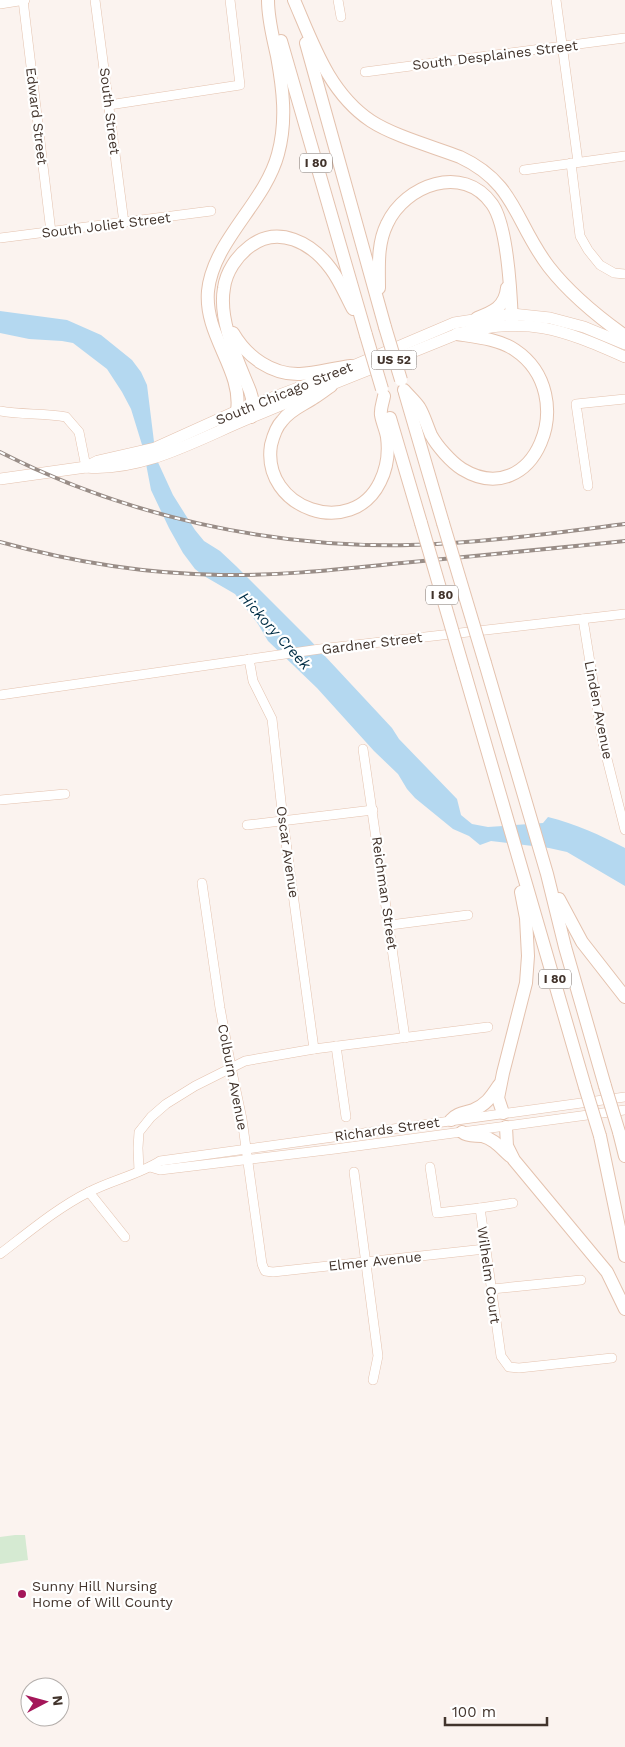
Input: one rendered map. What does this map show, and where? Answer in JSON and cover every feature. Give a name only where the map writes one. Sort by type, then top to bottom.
[{"type":"highway","name":"I 80","points":[[268,0],[600,1136],[625,1256]]},
{"type":"highway","points":[[237,411],[237,386],[210,322],[208,292],[214,265],[266,183],[274,168],[281,143],[284,124],[284,104],[277,56],[268,16],[268,0]]},
{"type":"highway","name":"I 80","points":[[294,0],[385,327],[547,874],[565,947],[625,1156]]},
{"type":"highway","points":[[294,0],[322,64],[338,90],[350,104],[378,125],[460,157],[489,174],[507,194],[536,247],[557,276],[591,310],[625,336]]},
{"type":"highway","points":[[380,308],[378,264],[386,224],[396,209],[409,196],[424,188],[443,182],[458,182],[467,184],[481,192],[497,211],[502,229],[512,319]]},
{"type":"highway","points":[[252,412],[250,390],[231,341],[223,305],[224,287],[230,268],[241,253],[254,243],[270,237],[288,237],[303,243],[318,254],[332,270],[364,331]]},
{"type":"highway","points":[[477,318],[499,308],[506,295],[508,280]]},
{"type":"highway","points":[[227,322],[248,355],[263,365],[283,372],[300,374],[351,366]]},
{"type":"highway","points":[[402,385],[420,408],[432,437],[460,468],[478,477],[491,479],[516,472],[529,462],[539,447],[546,429],[548,412],[546,393],[539,376],[529,361],[514,349],[495,341],[457,334]]},
{"type":"highway","points":[[331,386],[294,409],[281,422],[272,439],[270,455],[273,474],[280,487],[293,500],[307,508],[320,512],[338,513],[355,508],[369,497],[380,483],[386,466],[387,448],[387,438],[380,413],[383,392]]},
{"type":"highway","points":[[503,1113],[498,1098],[501,1081],[526,983],[528,956],[526,918],[520,887],[522,872]]},
{"type":"highway","points":[[547,874],[567,917],[582,942],[625,996]]},
{"type":"highway","points":[[451,1120],[459,1114],[474,1110],[485,1104],[501,1081]]},
{"type":"highway","points":[[506,1126],[507,1146],[514,1160]]},
{"type":"highway","points":[[462,1132],[465,1135],[483,1136],[493,1141],[514,1160],[607,1272],[625,1309]]},
{"type":"main road","name":"South Chicago Street","points":[[0,479],[86,468],[100,469],[155,448],[179,443],[454,322],[477,318],[550,318],[584,327],[625,344]]},
{"type":"main road","name":"South Chicago Street","points":[[179,443],[237,411],[252,412],[331,386],[457,334],[512,319],[580,337],[625,357]]},
{"type":"street","points":[[0,4],[24,0]]},
{"type":"street","name":"Edward Street","points":[[24,0],[51,232]]},
{"type":"street","name":"South Street","points":[[95,0],[124,223]]},
{"type":"street","points":[[109,105],[240,85],[230,0]]},
{"type":"street","points":[[338,0],[340,17]]},
{"type":"street","points":[[556,0],[563,46],[580,236],[600,265],[614,273],[625,274]]},
{"type":"street","name":"South Desplaines Street","points":[[365,72],[625,38]]},
{"type":"street","points":[[524,170],[625,156]]},
{"type":"street","name":"South Joliet Street","points":[[0,238],[211,211]]},
{"type":"street","points":[[588,486],[576,404],[625,399]]},
{"type":"street","points":[[0,411],[16,414],[66,416],[79,432],[86,468]]},
{"type":"street","name":"Gardner Street","points":[[0,695],[320,649],[625,614]]},
{"type":"street","name":"Linden Avenue","points":[[582,619],[604,743],[625,830]]},
{"type":"street","name":"Oscar Avenue","points":[[249,659],[253,681],[272,720],[283,820],[314,1048]]},
{"type":"street","name":"Reichman Street","points":[[363,749],[405,1038]]},
{"type":"street","points":[[0,800],[65,794]]},
{"type":"street","points":[[247,825],[372,810]]},
{"type":"street","name":"Colburn Avenue","points":[[202,883],[210,948],[230,1068],[242,1119],[262,1264],[265,1271]]},
{"type":"street","points":[[390,925],[468,915]]},
{"type":"street","points":[[139,1171],[139,1132],[151,1117],[166,1104],[245,1061],[314,1048],[488,1027]]},
{"type":"street","points":[[336,1046],[346,1117]]},
{"type":"street","name":"Richards Street","points":[[0,1254],[66,1204],[160,1161],[625,1097]]},
{"type":"street","name":"Richards Street","points":[[150,1167],[160,1170],[625,1110]]},
{"type":"street","points":[[503,1113],[506,1126]]},
{"type":"street","name":"Wilhelm Court","points":[[430,1168],[437,1213],[480,1208],[501,1356],[509,1367],[519,1368],[612,1358]]},
{"type":"street","points":[[354,1172],[378,1356],[373,1380]]},
{"type":"street","points":[[89,1192],[125,1237]]},
{"type":"street","points":[[480,1208],[513,1203]]},
{"type":"street","name":"Elmer Avenue","points":[[265,1271],[273,1272],[485,1249]]},
{"type":"street","points":[[492,1289],[581,1280]]},
{"type":"green space","points":[[25,1535],[28,1560],[0,1564],[0,1537]]},
{"type":"water","name":"Hickory Creek","points":[[0,311],[67,320],[101,335],[132,360],[141,372],[147,385],[156,458],[173,495],[195,530],[204,541],[220,551],[236,566],[310,640],[392,728],[399,739],[457,799],[461,815],[472,824],[488,827],[543,823],[548,817],[588,830],[625,848],[625,886],[567,852],[491,841],[480,845],[469,836],[453,829],[415,798],[398,774],[374,751],[317,688],[268,641],[258,624],[235,594],[195,569],[183,553],[151,490],[143,448],[131,409],[107,369],[73,343],[29,339],[0,333]]},
{"type":"railway","points":[[0,452],[97,494],[148,510],[199,524],[304,541],[357,544],[437,544],[518,537],[625,524]]},
{"type":"railway","points":[[0,542],[109,566],[193,574],[244,575],[334,570],[625,541]]},
{"type":"place","name":"Sunny Hill Nursing Home of Will County","points":[[22,1594]]}]
